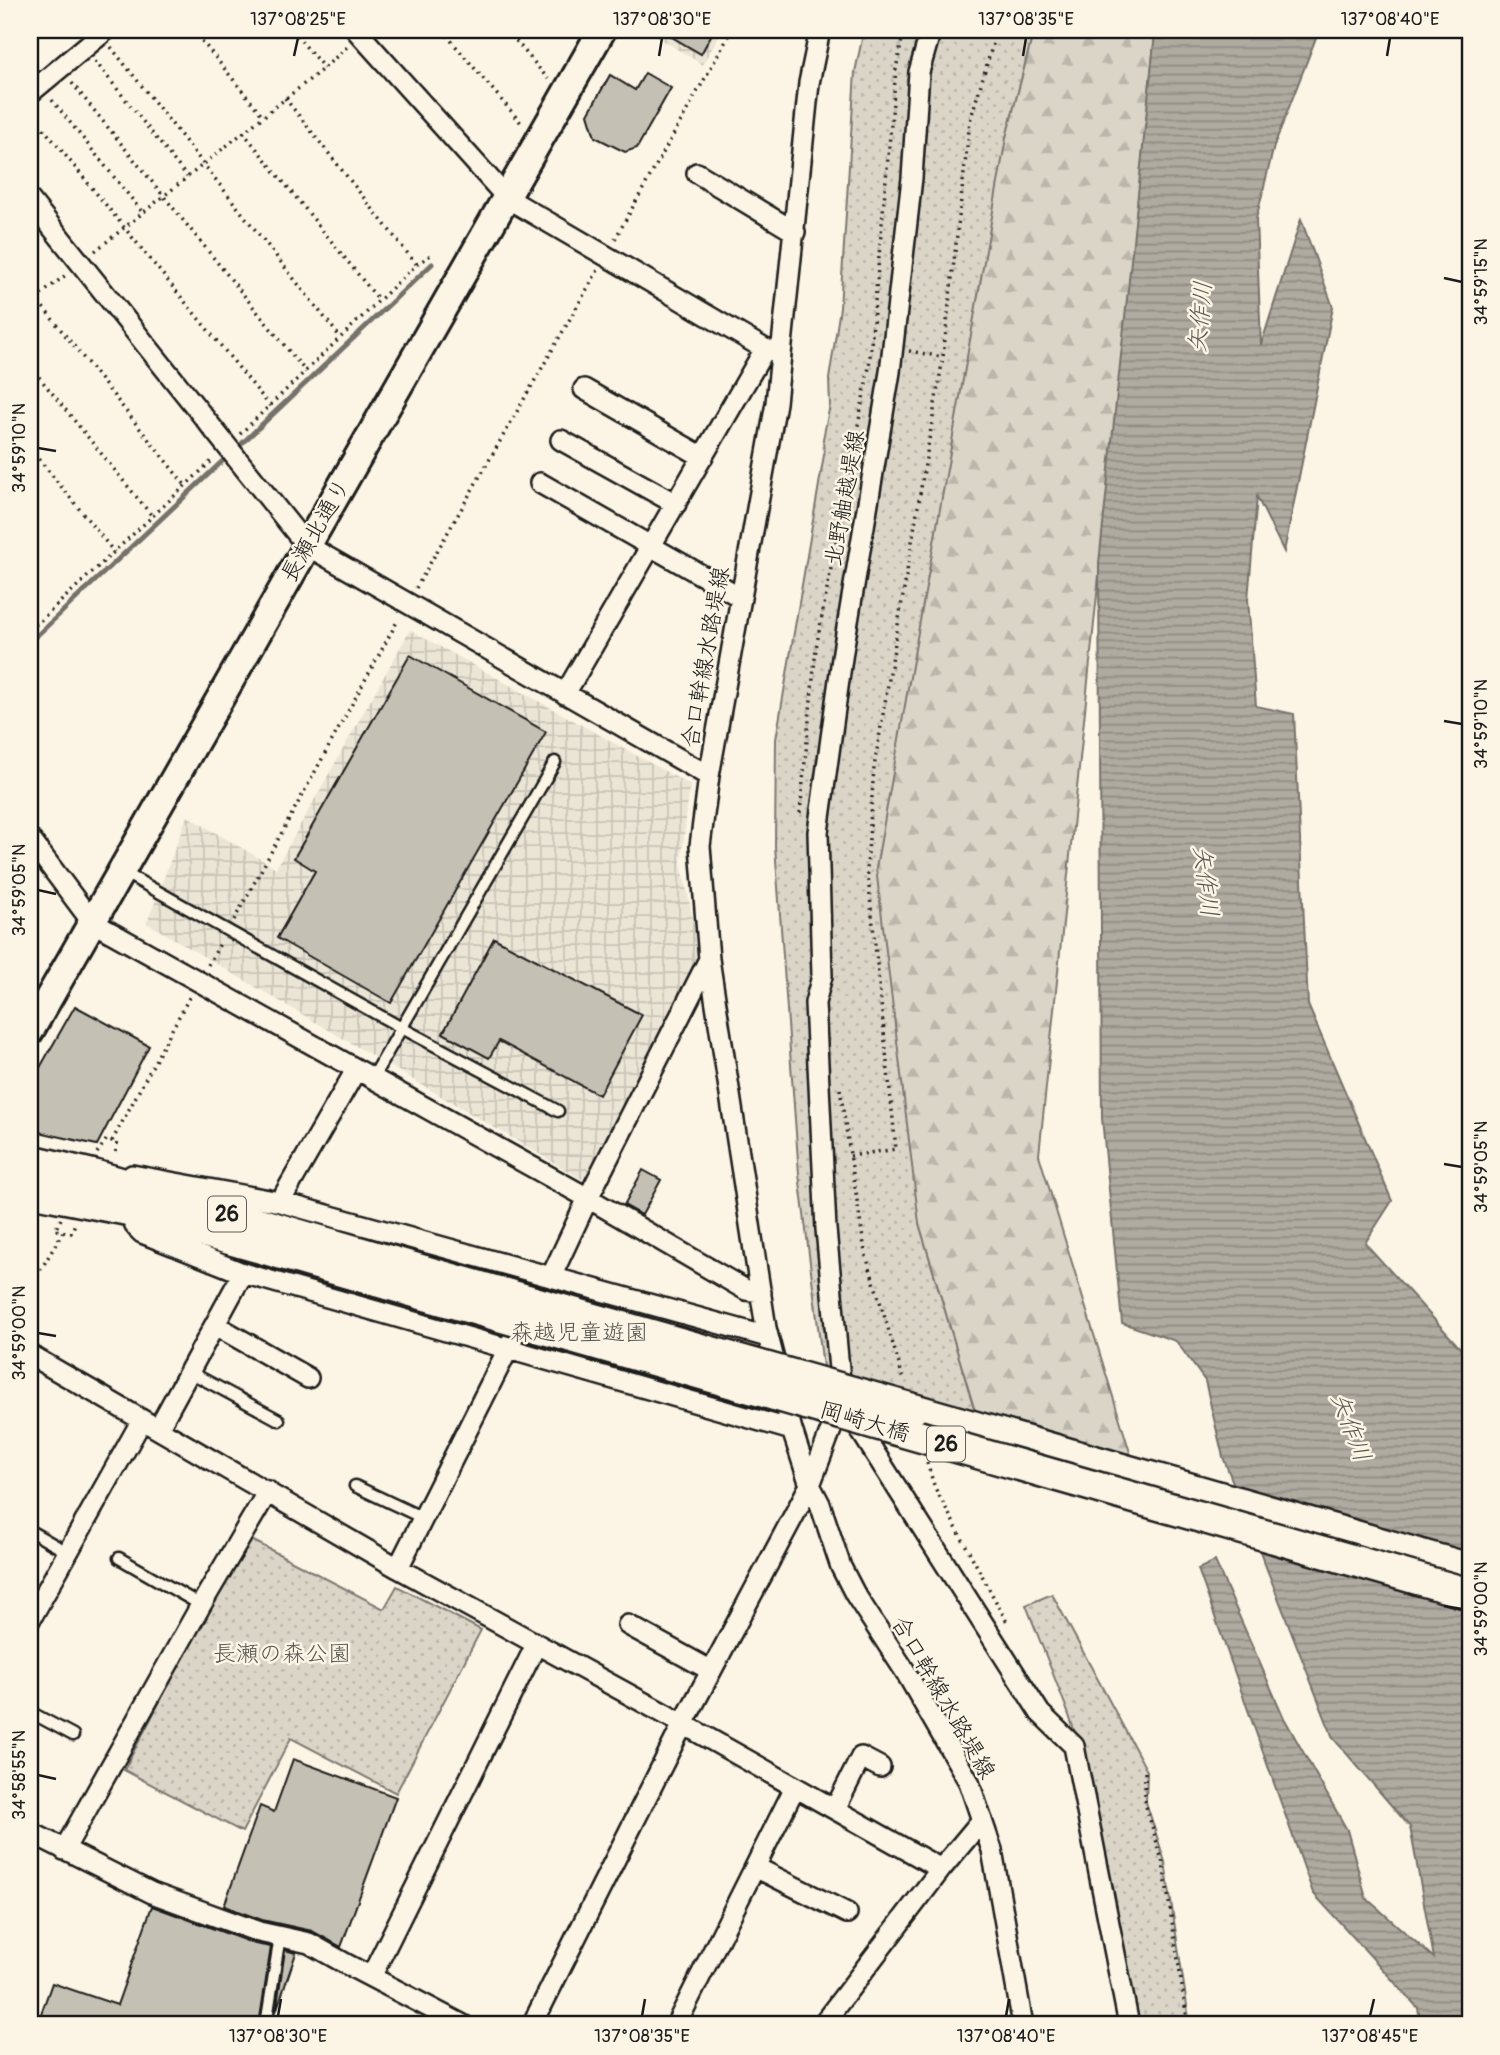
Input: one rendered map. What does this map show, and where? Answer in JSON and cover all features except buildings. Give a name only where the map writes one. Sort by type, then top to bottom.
[{"type":"main road","name":"26","points":[[30,1160],[101,1162],[423,1282]]},
{"type":"main road","name":"26","points":[[30,1191],[128,1210],[423,1282]]},
{"type":"main road","name":"岡崎大橋","points":[[423,1282],[913,1409],[1470,1569]]},
{"type":"main road","name":"岡崎大橋","points":[[423,1282],[1470,1594]]},
{"type":"street","name":"長瀬北通り","points":[[30,1031],[602,30]]},
{"type":"street","name":"合口幹線水路堤線","points":[[820,30],[809,83],[795,232],[773,351],[776,403],[709,776],[700,846],[709,959],[768,1337],[792,1430],[810,1485],[820,1504],[841,1567],[850,1585],[905,1671],[969,1782],[992,1850],[1023,2025]]},
{"type":"street","name":"北野舳越堤線","points":[[842,1401],[826,1230],[815,1003],[822,976],[818,832],[843,651],[893,348],[912,178],[919,72],[931,30]]},
{"type":"street","points":[[35,89],[104,32]]},
{"type":"street","points":[[358,32],[507,198],[773,351],[703,457],[565,694]]},
{"type":"street","points":[[697,173],[795,232]]},
{"type":"street","points":[[30,200],[306,545],[709,776]]},
{"type":"street","points":[[584,389],[703,457]]},
{"type":"street","points":[[561,440],[676,504]]},
{"type":"street","points":[[540,484],[740,597]]},
{"type":"street","points":[[30,839],[92,922],[587,1198],[746,1290],[761,1292]]},
{"type":"street","points":[[398,1568],[709,959]]},
{"type":"street","points":[[281,1202],[364,1074]]},
{"type":"street","points":[[101,1162],[136,1174],[281,1202],[768,1337]]},
{"type":"street","points":[[128,1210],[142,1233],[243,1273],[792,1430]]},
{"type":"street","points":[[33,1607],[150,1425],[188,1371],[243,1273]]},
{"type":"street","points":[[215,1325],[308,1378]]},
{"type":"street","points":[[30,1355],[398,1568],[941,1869]]},
{"type":"street","points":[[532,2025],[710,1670],[810,1485],[842,1401]]},
{"type":"street","points":[[842,1401],[1040,1713],[1074,1746],[1129,2025]]},
{"type":"street","points":[[64,1850],[268,1491]]},
{"type":"street","points":[[628,1625],[710,1670]]},
{"type":"street","points":[[371,1977],[536,1645]]},
{"type":"street","points":[[835,1809],[861,1757],[880,1767]]},
{"type":"street","points":[[676,2025],[795,1787]]},
{"type":"street","points":[[822,2025],[941,1869],[982,1820]]},
{"type":"street","points":[[30,1832],[152,1893],[259,1932],[309,1943],[463,2025]]},
{"type":"street","points":[[755,1867],[847,1913]]},
{"type":"lane","points":[[364,1074],[400,1027],[555,762]]},
{"type":"lane","points":[[122,871],[400,1027],[558,1111]]},
{"type":"lane","points":[[188,1371],[279,1420]]},
{"type":"lane","points":[[355,1486],[423,1518]]},
{"type":"lane","points":[[30,1531],[67,1552]]},
{"type":"lane","points":[[119,1558],[201,1605]]},
{"type":"lane","points":[[30,1712],[73,1735]]},
{"type":"lane","points":[[266,2025],[280,1936]]},
{"type":"path","points":[[193,30],[263,116]]},
{"type":"path","points":[[292,30],[324,68]]},
{"type":"path","points":[[442,30],[528,132]]},
{"type":"path","points":[[507,30],[554,86]]},
{"type":"path","points":[[246,899],[407,604],[732,30]]},
{"type":"path","points":[[799,817],[816,648],[869,367],[896,69],[904,30]]},
{"type":"path","points":[[850,1156],[895,1149],[867,867],[874,768],[943,358],[970,121],[997,30]]},
{"type":"path","points":[[104,32],[203,164],[340,337]]},
{"type":"path","points":[[30,303],[324,68],[358,32]]},
{"type":"path","points":[[84,48],[187,177]]},
{"type":"path","points":[[60,68],[306,372]]},
{"type":"path","points":[[35,89],[143,212]]},
{"type":"path","points":[[285,98],[416,265]]},
{"type":"path","points":[[30,111],[270,405]]},
{"type":"path","points":[[243,132],[379,300]]},
{"type":"path","points":[[30,291],[185,485]]},
{"type":"path","points":[[893,348],[943,358]]},
{"type":"path","points":[[30,366],[152,516]]},
{"type":"path","points":[[30,448],[114,552]]},
{"type":"path","points":[[30,617],[36,624]]},
{"type":"path","points":[[112,1141],[198,982]]},
{"type":"path","points":[[838,1079],[865,1252],[913,1409]]},
{"type":"path","points":[[107,1139],[117,1143],[101,1162],[107,1139]]},
{"type":"path","points":[[55,1230],[71,1233],[77,1219]]},
{"type":"path","points":[[30,1288],[63,1231]]},
{"type":"path","points":[[927,1461],[934,1488],[1014,1635]]},
{"type":"path","points":[[1145,1772],[1145,1803],[1163,1863],[1188,2025]]},
{"type":"shaded area","points":[[646,30],[722,30],[703,65]]},
{"type":"shaded area","points":[[410,630],[690,785],[681,862],[701,959],[585,1181],[147,923],[187,816],[276,868]]},
{"type":"green space","points":[[864,30],[1034,30],[1006,138],[919,1223],[980,1428],[826,1391],[799,1174],[775,846],[776,739],[824,455],[823,439],[830,405],[829,379],[840,308],[855,72]]},
{"type":"green space","points":[[1034,30],[1157,30],[1039,1155],[1136,1472],[980,1428],[919,1223],[876,868],[1006,138]]},
{"type":"green space","name":"長瀬の森公園","points":[[246,1537],[384,1609],[397,1586],[481,1630],[396,1793],[291,1738],[242,1832],[124,1770]]},
{"type":"green space","points":[[1052,1594],[1147,1771],[1146,1802],[1165,1862],[1190,2025],[1134,2025],[1079,1744],[1026,1605]]},
{"type":"water","name":"矢作川","points":[[1157,30],[1319,30],[1274,146],[1256,219],[1261,345],[1301,219],[1333,307],[1284,552],[1257,497],[1248,599],[1256,706],[1294,714],[1308,1005],[1392,1201],[1365,1243],[1470,1359],[1470,2025],[1421,2025],[1418,2008],[1313,1893],[1198,1569],[1215,1561],[1284,1718],[1347,1830],[1366,1898],[1434,1958],[1410,1827],[1333,1738],[1223,1457],[1205,1381],[1176,1341],[1122,1323],[1102,1118],[1099,563]]},
{"type":"waterway","points":[[236,449],[432,264]]},
{"type":"waterway","points":[[30,642],[229,455]]},
{"type":"park label","name":"森越児童遊園","points":[[579,1332]]}]
